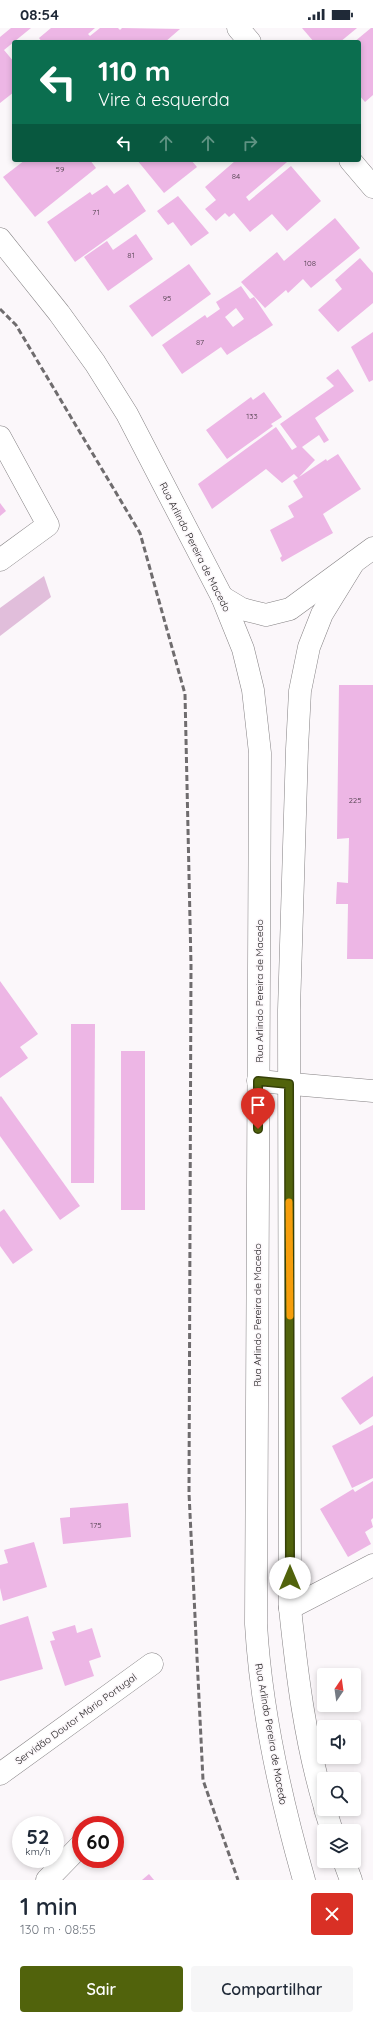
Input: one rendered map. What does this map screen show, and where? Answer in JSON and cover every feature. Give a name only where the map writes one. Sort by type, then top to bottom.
[{"type":"main road","points":[[238,28],[248,40]]},
{"type":"main road","points":[[352,162],[373,188]]},
{"type":"main road","name":"Rua Arlindo Pereira de Macedo","points":[[0,239],[59,313],[95,363],[128,414],[222,597],[243,649],[253,690],[260,753],[256,1624],[265,1712],[284,1810],[304,1880]]},
{"type":"main road","points":[[0,436],[48,526],[0,560]]},
{"type":"main road","points":[[222,597],[242,609],[266,615],[290,609],[373,548]]},
{"type":"main road","points":[[317,1782],[298,1690],[290,1608],[289,1010],[296,772],[300,691],[309,647],[322,614],[354,562]]},
{"type":"main road","points":[[258,1081],[373,1091]]},
{"type":"main road","points":[[290,1608],[373,1565]]},
{"type":"main road","name":"Servidão Doutor Mário Portugal","points":[[0,1774],[152,1664]]},
{"type":"main road","points":[[47,1880],[72,1854]]},
{"type":"main road","points":[[347,1868],[351,1880]]},
{"type":"shaded area","points":[[44,576],[51,597],[0,636],[0,608]]},
{"type":"building","points":[[11,28],[31,28],[16,40],[12,40],[12,43],[4,50],[12,60],[12,94],[0,103],[0,37]]},
{"type":"building","points":[[51,28],[95,28],[88,34],[90,36],[100,28],[118,28],[120,30],[122,28],[180,29],[167,40],[40,40],[39,38]]},
{"type":"building","points":[[302,28],[357,28],[342,40],[312,40]]},
{"type":"building","points":[[373,28],[373,95],[365,102],[361,97],[361,40],[356,40]]},
{"type":"building","points":[[22,162],[92,162],[96,168],[35,217],[3,177]]},
{"type":"building","points":[[139,162],[193,162],[197,167],[164,193]]},
{"type":"building","points":[[234,162],[287,162],[246,197],[249,201],[291,166],[321,201],[287,231],[272,214],[250,232],[234,213],[229,217],[225,213],[216,221],[205,209],[216,200],[205,187]]},
{"type":"building","points":[[128,184],[146,211],[75,262],[47,222],[90,192],[92,195],[107,185],[114,194]]},
{"type":"building","points":[[178,196],[209,233],[191,246],[173,222],[168,225],[157,211]]},
{"type":"building","points":[[335,218],[360,248],[311,288],[303,279],[288,293],[286,290],[265,308],[241,282],[277,252],[284,261]]},
{"type":"building","points":[[136,234],[153,259],[108,291],[84,257],[107,241],[113,250]]},
{"type":"building","points":[[360,258],[373,273],[373,303],[338,332],[318,310],[342,289],[335,280]]},
{"type":"building","points":[[189,264],[211,294],[152,337],[129,306]]},
{"type":"building","points":[[241,286],[250,299],[254,297],[273,325],[227,355],[221,347],[182,374],[162,345],[205,315],[207,318],[220,309],[216,302]],"holes":[[[236,308],[244,319],[233,327],[225,317]]]},
{"type":"building","points":[[373,332],[373,380],[369,382],[351,347]]},
{"type":"building","points":[[338,369],[354,391],[315,418],[329,440],[324,443],[319,435],[302,447],[315,460],[299,477],[326,459],[327,461],[338,454],[361,489],[323,514],[333,533],[282,562],[280,558],[282,556],[270,530],[294,517],[288,506],[303,497],[293,481],[298,478],[294,474],[282,483],[266,469],[212,509],[198,484],[276,427],[292,450],[297,447],[280,424],[334,386],[326,378]]},
{"type":"building","points":[[264,392],[282,417],[271,424],[273,426],[227,459],[206,430],[251,397],[253,400]]},
{"type":"building","points":[[0,503],[6,511],[0,516]]},
{"type":"building","points":[[339,685],[373,685],[373,959],[347,959],[348,904],[336,904],[337,882],[348,883],[349,838],[337,839]]},
{"type":"building","points":[[0,981],[38,1034],[20,1047],[28,1058],[0,1078]]},
{"type":"building","points":[[71,1024],[95,1024],[94,1183],[71,1183]]},
{"type":"building","points":[[121,1051],[145,1051],[145,1210],[121,1210]]},
{"type":"building","points":[[1,1096],[80,1206],[60,1220],[0,1136]]},
{"type":"building","points":[[4,1209],[33,1250],[13,1264],[0,1246],[0,1212]]},
{"type":"building","points":[[373,1376],[373,1416],[360,1425],[341,1398]]},
{"type":"building","points":[[373,1425],[373,1478],[352,1488],[332,1446]]},
{"type":"building","points":[[373,1481],[373,1518],[371,1520],[373,1527],[365,1532],[371,1544],[348,1557],[320,1509],[353,1489],[355,1492]]},
{"type":"building","points":[[128,1503],[131,1537],[63,1544],[60,1518],[70,1517],[70,1508]]},
{"type":"building","points":[[34,1542],[47,1587],[3,1601],[0,1588],[0,1565],[8,1563],[4,1550]]},
{"type":"building","points":[[28,1616],[43,1669],[0,1681],[0,1625]]},
{"type":"building","points":[[75,1625],[77,1633],[92,1628],[101,1657],[89,1661],[94,1676],[65,1686],[50,1641],[55,1640],[52,1632]]},
{"type":"building","points":[[149,1874],[154,1880],[142,1880]]},
{"type":"railway","points":[[0,309],[16,325],[140,533],[185,694],[191,965],[189,1493],[203,1780],[238,1880]]},
{"type":"slow traffic","points":[[289,1202],[290,1316]]},
{"type":"route","points":[[258,1129],[258,1081],[289,1084],[290,1578]]}]
